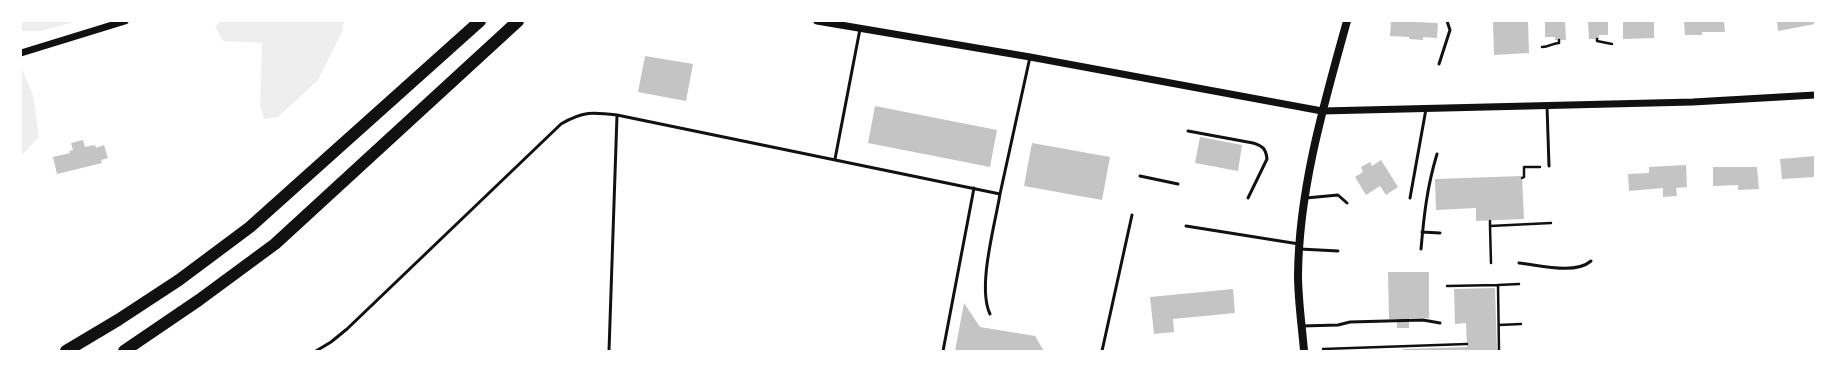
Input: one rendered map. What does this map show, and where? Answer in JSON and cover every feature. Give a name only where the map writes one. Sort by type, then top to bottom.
[{"type":"highway","points":[[124,351],[200,300],[275,244],[518,21]]},
{"type":"highway","points":[[66,351],[118,320],[179,280],[250,227],[477,24]]},
{"type":"main road","points":[[1304,351],[1298,275],[1304,198],[1307,176],[1322,111],[1347,21]]},
{"type":"street","points":[[21,53],[125,21]]},
{"type":"street","points":[[817,21],[1030,57],[1322,111],[1693,102],[1815,95]]},
{"type":"lane","points":[[1439,64],[1450,30],[1447,21]]},
{"type":"lane","points":[[835,159],[860,28]]},
{"type":"lane","points":[[990,314],[986,305],[985,278],[1000,194],[1030,57]]},
{"type":"lane","points":[[1547,105],[1549,166]]},
{"type":"lane","points":[[1410,198],[1426,108]]},
{"type":"lane","points":[[316,351],[331,342],[347,329],[561,124],[575,116],[590,113],[617,115],[1000,194]]},
{"type":"lane","points":[[609,351],[617,115]]},
{"type":"lane","points":[[1188,131],[1263,146],[1267,159],[1248,198]]},
{"type":"lane","points":[[1421,249],[1424,207],[1429,181],[1437,154]]},
{"type":"lane","points":[[1140,176],[1178,184]]},
{"type":"lane","points":[[943,351],[974,188]]},
{"type":"lane","points":[[1304,198],[1338,195],[1347,203]]},
{"type":"lane","points":[[1102,351],[1132,215]]},
{"type":"lane","points":[[1186,226],[1300,247],[1338,251]]},
{"type":"lane","points":[[1422,232],[1440,233]]},
{"type":"lane","points":[[1519,263],[1577,268],[1586,266],[1591,261]]},
{"type":"lane","points":[[1302,326],[1338,325],[1350,322],[1423,320],[1440,323]]},
{"type":"path","points":[[1597,39],[1597,41],[1612,44]]},
{"type":"path","points":[[1542,47],[1559,43],[1559,40]]},
{"type":"path","points":[[1522,178],[1524,178],[1524,167],[1549,166]]},
{"type":"path","points":[[1490,221],[1491,263]]},
{"type":"path","points":[[1490,226],[1551,223]]},
{"type":"path","points":[[1447,286],[1519,284]]},
{"type":"path","points":[[1498,285],[1499,351]]},
{"type":"path","points":[[1499,325],[1521,324]]},
{"type":"path","points":[[1323,349],[1467,344]]},
{"type":"path","points":[[1401,346],[1401,351]]},
{"type":"shaded area","points":[[21,21],[78,21],[41,31],[21,31]]},
{"type":"shaded area","points":[[222,21],[344,21],[342,32],[318,80],[278,117],[264,119],[260,106],[262,43],[223,41],[215,26]]},
{"type":"shaded area","points":[[22,69],[33,95],[39,137],[21,156]]},
{"type":"building","points":[[1391,21],[1438,23],[1437,38],[1423,37],[1423,40],[1409,39],[1409,37],[1390,36]]},
{"type":"building","points":[[1528,21],[1529,53],[1494,55],[1493,22]]},
{"type":"building","points":[[1545,21],[1565,21],[1566,40],[1555,40],[1555,37],[1545,37]]},
{"type":"building","points":[[1588,21],[1608,21],[1608,35],[1599,35],[1599,39],[1589,39]]},
{"type":"building","points":[[1623,21],[1654,21],[1654,38],[1623,39]]},
{"type":"building","points":[[1684,21],[1724,21],[1725,32],[1702,32],[1702,35],[1685,35]]},
{"type":"building","points":[[1777,21],[1815,21],[1815,24],[1778,31]]},
{"type":"building","points":[[645,56],[693,64],[686,101],[638,92]]},
{"type":"building","points":[[875,106],[997,130],[990,167],[868,143]]},
{"type":"building","points":[[1200,137],[1242,145],[1238,171],[1195,163]]},
{"type":"building","points":[[83,140],[85,147],[95,145],[96,148],[104,145],[108,158],[101,160],[102,163],[57,174],[53,157],[70,153],[69,151],[73,150],[71,143]]},
{"type":"building","points":[[1032,143],[1110,157],[1102,200],[1024,186]]},
{"type":"building","points":[[1815,156],[1815,177],[1782,179],[1780,159]]},
{"type":"building","points":[[1381,160],[1398,187],[1386,195],[1380,186],[1366,195],[1355,177],[1363,172],[1361,167],[1370,162],[1372,166]]},
{"type":"building","points":[[1686,165],[1687,187],[1676,188],[1677,196],[1663,197],[1663,188],[1629,191],[1628,174],[1649,173],[1649,167]]},
{"type":"building","points":[[1713,167],[1757,167],[1759,189],[1738,190],[1738,185],[1713,186]]},
{"type":"building","points":[[1522,176],[1524,219],[1476,221],[1476,208],[1436,210],[1435,179]]},
{"type":"building","points":[[1388,272],[1429,272],[1429,318],[1409,318],[1409,328],[1397,328],[1397,319],[1389,319]]},
{"type":"building","points":[[1495,288],[1497,351],[1403,351],[1403,349],[1467,347],[1466,323],[1455,324],[1454,289]]},
{"type":"building","points":[[1233,289],[1235,313],[1173,319],[1174,332],[1154,334],[1150,297]]},
{"type":"building","points":[[964,303],[980,327],[1035,336],[1044,351],[955,351]]}]
